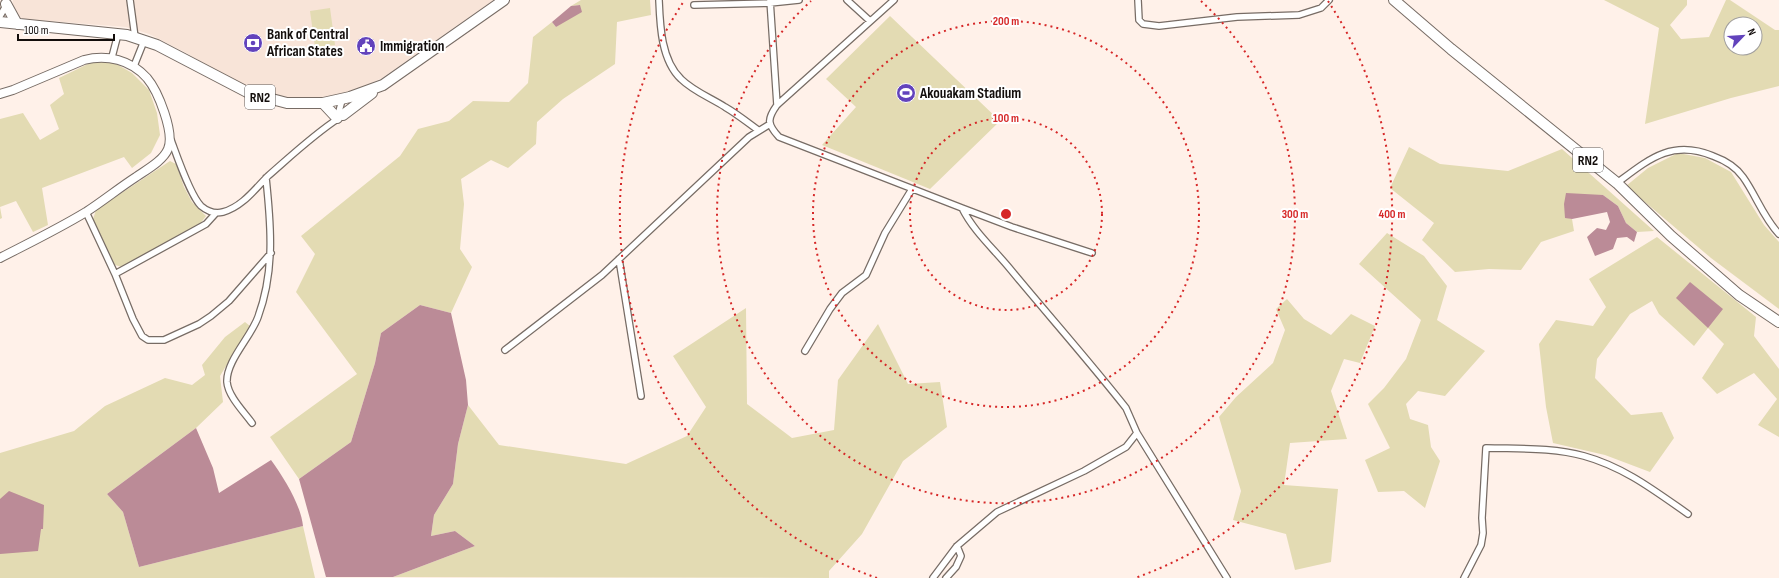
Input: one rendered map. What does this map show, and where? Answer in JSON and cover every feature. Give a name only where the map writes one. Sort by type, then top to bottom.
[{"type":"highway","name":"RN2","points":[[0,22],[118,34],[140,39],[157,45],[249,93],[287,103],[323,103],[346,98],[383,85],[504,0]]},
{"type":"highway","name":"RN2","points":[[1394,0],[1451,49],[1617,183],[1671,236],[1739,295],[1779,322]]},
{"type":"highway","points":[[7,2],[17,24]]},
{"type":"highway","points":[[323,103],[339,117],[383,85]]},
{"type":"street","points":[[130,0],[140,39],[134,66]]},
{"type":"street","points":[[659,0],[661,38],[672,67],[680,78],[690,86],[729,109],[758,130]]},
{"type":"street","points":[[694,5],[799,0]]},
{"type":"street","points":[[847,0],[870,22]]},
{"type":"street","points":[[894,0],[777,105],[770,115],[770,124],[779,137],[1012,227],[1092,253]]},
{"type":"street","points":[[1138,0],[1139,20],[1143,24],[1159,26],[1237,17],[1299,15],[1321,8],[1329,0]]},
{"type":"street","points":[[0,16],[7,2]]},
{"type":"street","points":[[770,2],[777,105]]},
{"type":"street","points":[[112,57],[118,34]]},
{"type":"street","points":[[0,94],[84,60],[96,57],[112,57],[134,66],[148,79],[155,91],[163,111],[169,137],[191,191],[197,201],[208,211],[216,213],[234,208],[246,199],[266,178],[303,145],[339,117],[346,98]]},
{"type":"street","points":[[505,350],[602,275],[739,145],[758,130],[770,124]]},
{"type":"street","points":[[0,258],[86,212],[160,159],[168,150],[169,137]]},
{"type":"street","points":[[1617,183],[1657,156],[1674,149],[1688,148],[1701,151],[1732,166],[1743,177],[1762,212],[1779,234]]},
{"type":"street","points":[[252,423],[231,394],[227,383],[227,376],[234,359],[258,318],[267,288],[271,252],[271,221],[266,178]]},
{"type":"street","points":[[805,351],[826,314],[842,293],[866,275],[885,233],[912,189]]},
{"type":"street","points":[[962,208],[984,239],[1010,268],[1126,408],[1137,433],[1227,578]]},
{"type":"street","points":[[86,212],[115,274],[125,302],[142,336],[148,340],[164,340],[199,324],[229,301],[271,252]]},
{"type":"street","points":[[115,274],[206,224],[216,213]]},
{"type":"street","points":[[619,259],[641,396]]},
{"type":"street","points":[[933,578],[957,546],[998,512],[1084,471],[1126,446],[1137,433]]},
{"type":"street","points":[[1464,578],[1481,545],[1483,533],[1482,518],[1486,448],[1547,450],[1584,456],[1637,478],[1688,514]]},
{"type":"street","points":[[946,578],[956,567],[962,556],[957,546]]},
{"type":"shaded area","points":[[13,0],[494,0],[382,78],[359,89],[331,96],[305,99],[277,96],[252,89],[149,34],[126,27],[25,19],[18,17],[12,8]]},
{"type":"shaded area","points":[[581,0],[650,0],[651,15],[617,22],[615,64],[563,99],[537,122],[536,144],[508,168],[491,160],[461,179],[464,204],[460,249],[472,267],[451,313],[420,305],[381,333],[375,363],[351,442],[299,479],[270,437],[357,374],[296,292],[315,254],[301,236],[400,156],[418,129],[449,121],[473,101],[509,102],[528,83],[533,37],[552,22],[556,27],[580,5],[571,6]]},
{"type":"shaded area","points":[[1604,0],[1687,0],[1687,5],[1670,25],[1681,39],[1709,37],[1726,0],[1730,0],[1754,16],[1723,16],[1723,56],[1763,56],[1763,22],[1775,30],[1779,30],[1779,86],[1731,98],[1645,124],[1659,28]]},
{"type":"shaded area","points":[[580,5],[582,12],[556,27],[552,22],[571,6]]},
{"type":"shaded area","points":[[330,8],[335,45],[315,47],[310,11]]},
{"type":"shaded area","name":"Akouakam Stadium","points":[[890,16],[1000,121],[930,189],[822,145],[856,107],[826,79]]},
{"type":"shaded area","points":[[92,62],[113,62],[132,73],[149,90],[157,113],[160,135],[151,153],[132,168],[124,157],[42,188],[48,225],[33,232],[16,201],[0,207],[0,119],[23,113],[40,140],[59,129],[50,105],[64,94],[59,78]]},
{"type":"shaded area","points":[[1409,147],[1440,164],[1508,171],[1562,149],[1654,231],[1637,232],[1626,223],[1618,206],[1603,195],[1582,195],[1565,217],[1572,219],[1574,231],[1541,242],[1521,270],[1489,269],[1455,272],[1422,240],[1434,223],[1390,188]]},
{"type":"shaded area","points":[[1678,153],[1705,158],[1731,172],[1764,225],[1779,242],[1779,309],[1711,258],[1626,186],[1648,168]]},
{"type":"shaded area","points":[[170,161],[176,164],[184,187],[192,202],[206,216],[200,224],[122,267],[115,265],[93,219],[96,210]]},
{"type":"shaded area","points":[[1566,193],[1603,195],[1618,206],[1626,223],[1637,232],[1634,242],[1627,237],[1617,238],[1613,249],[1595,256],[1587,237],[1597,228],[1606,230],[1610,222],[1607,212],[1572,219],[1565,218],[1564,204]]},
{"type":"shaded area","points":[[0,207],[2,218],[0,219]]},
{"type":"shaded area","points":[[1387,233],[1424,256],[1447,286],[1437,320],[1485,351],[1445,396],[1418,391],[1406,404],[1410,419],[1428,425],[1431,447],[1440,461],[1425,508],[1404,491],[1378,492],[1365,460],[1390,448],[1368,404],[1384,388],[1406,359],[1421,320],[1359,264]]},
{"type":"shaded area","points":[[1657,237],[1756,317],[1754,336],[1779,369],[1779,437],[1758,425],[1777,399],[1754,373],[1717,394],[1702,378],[1724,344],[1708,328],[1694,346],[1659,314],[1652,301],[1630,314],[1597,359],[1595,378],[1631,415],[1662,412],[1674,438],[1650,472],[1605,455],[1553,443],[1546,407],[1539,344],[1556,320],[1593,326],[1606,307],[1589,279]]},
{"type":"shaded area","points":[[1690,282],[1723,309],[1708,328],[1676,298]]},
{"type":"shaded area","points":[[1287,299],[1304,319],[1331,335],[1351,314],[1375,326],[1360,363],[1344,359],[1331,391],[1347,439],[1290,443],[1284,485],[1338,489],[1331,562],[1295,570],[1286,534],[1233,520],[1241,491],[1219,417],[1236,397],[1273,363],[1285,330],[1276,309]]},
{"type":"shaded area","points":[[420,305],[451,313],[466,380],[468,405],[458,444],[453,484],[434,515],[431,536],[455,531],[475,546],[393,577],[326,577],[299,479],[351,442],[375,363],[381,333]]},
{"type":"shaded area","points":[[746,308],[747,404],[792,438],[834,430],[838,380],[878,324],[908,384],[940,382],[947,427],[903,461],[862,534],[829,571],[829,578],[393,577],[475,546],[455,531],[431,536],[434,515],[453,484],[458,444],[468,405],[499,445],[626,464],[687,436],[706,407],[673,356]]},
{"type":"shaded area","points":[[245,322],[250,326],[220,376],[223,402],[196,428],[107,494],[123,512],[139,567],[303,526],[315,578],[0,578],[0,453],[74,431],[105,406],[165,378],[192,385],[205,375],[202,365],[225,337]]},
{"type":"shaded area","points":[[196,428],[213,468],[219,493],[271,460],[286,483],[299,509],[303,526],[139,567],[123,512],[107,494]]},
{"type":"shaded area","points":[[9,491],[44,505],[43,529],[41,529],[38,551],[0,554],[0,499]]},
{"type":"place","name":"Bank of Central African States","points":[[253,43]]},
{"type":"place","name":"Immigration","points":[[366,46]]},
{"type":"place","name":"Akouakam Stadium","points":[[906,93]]}]
